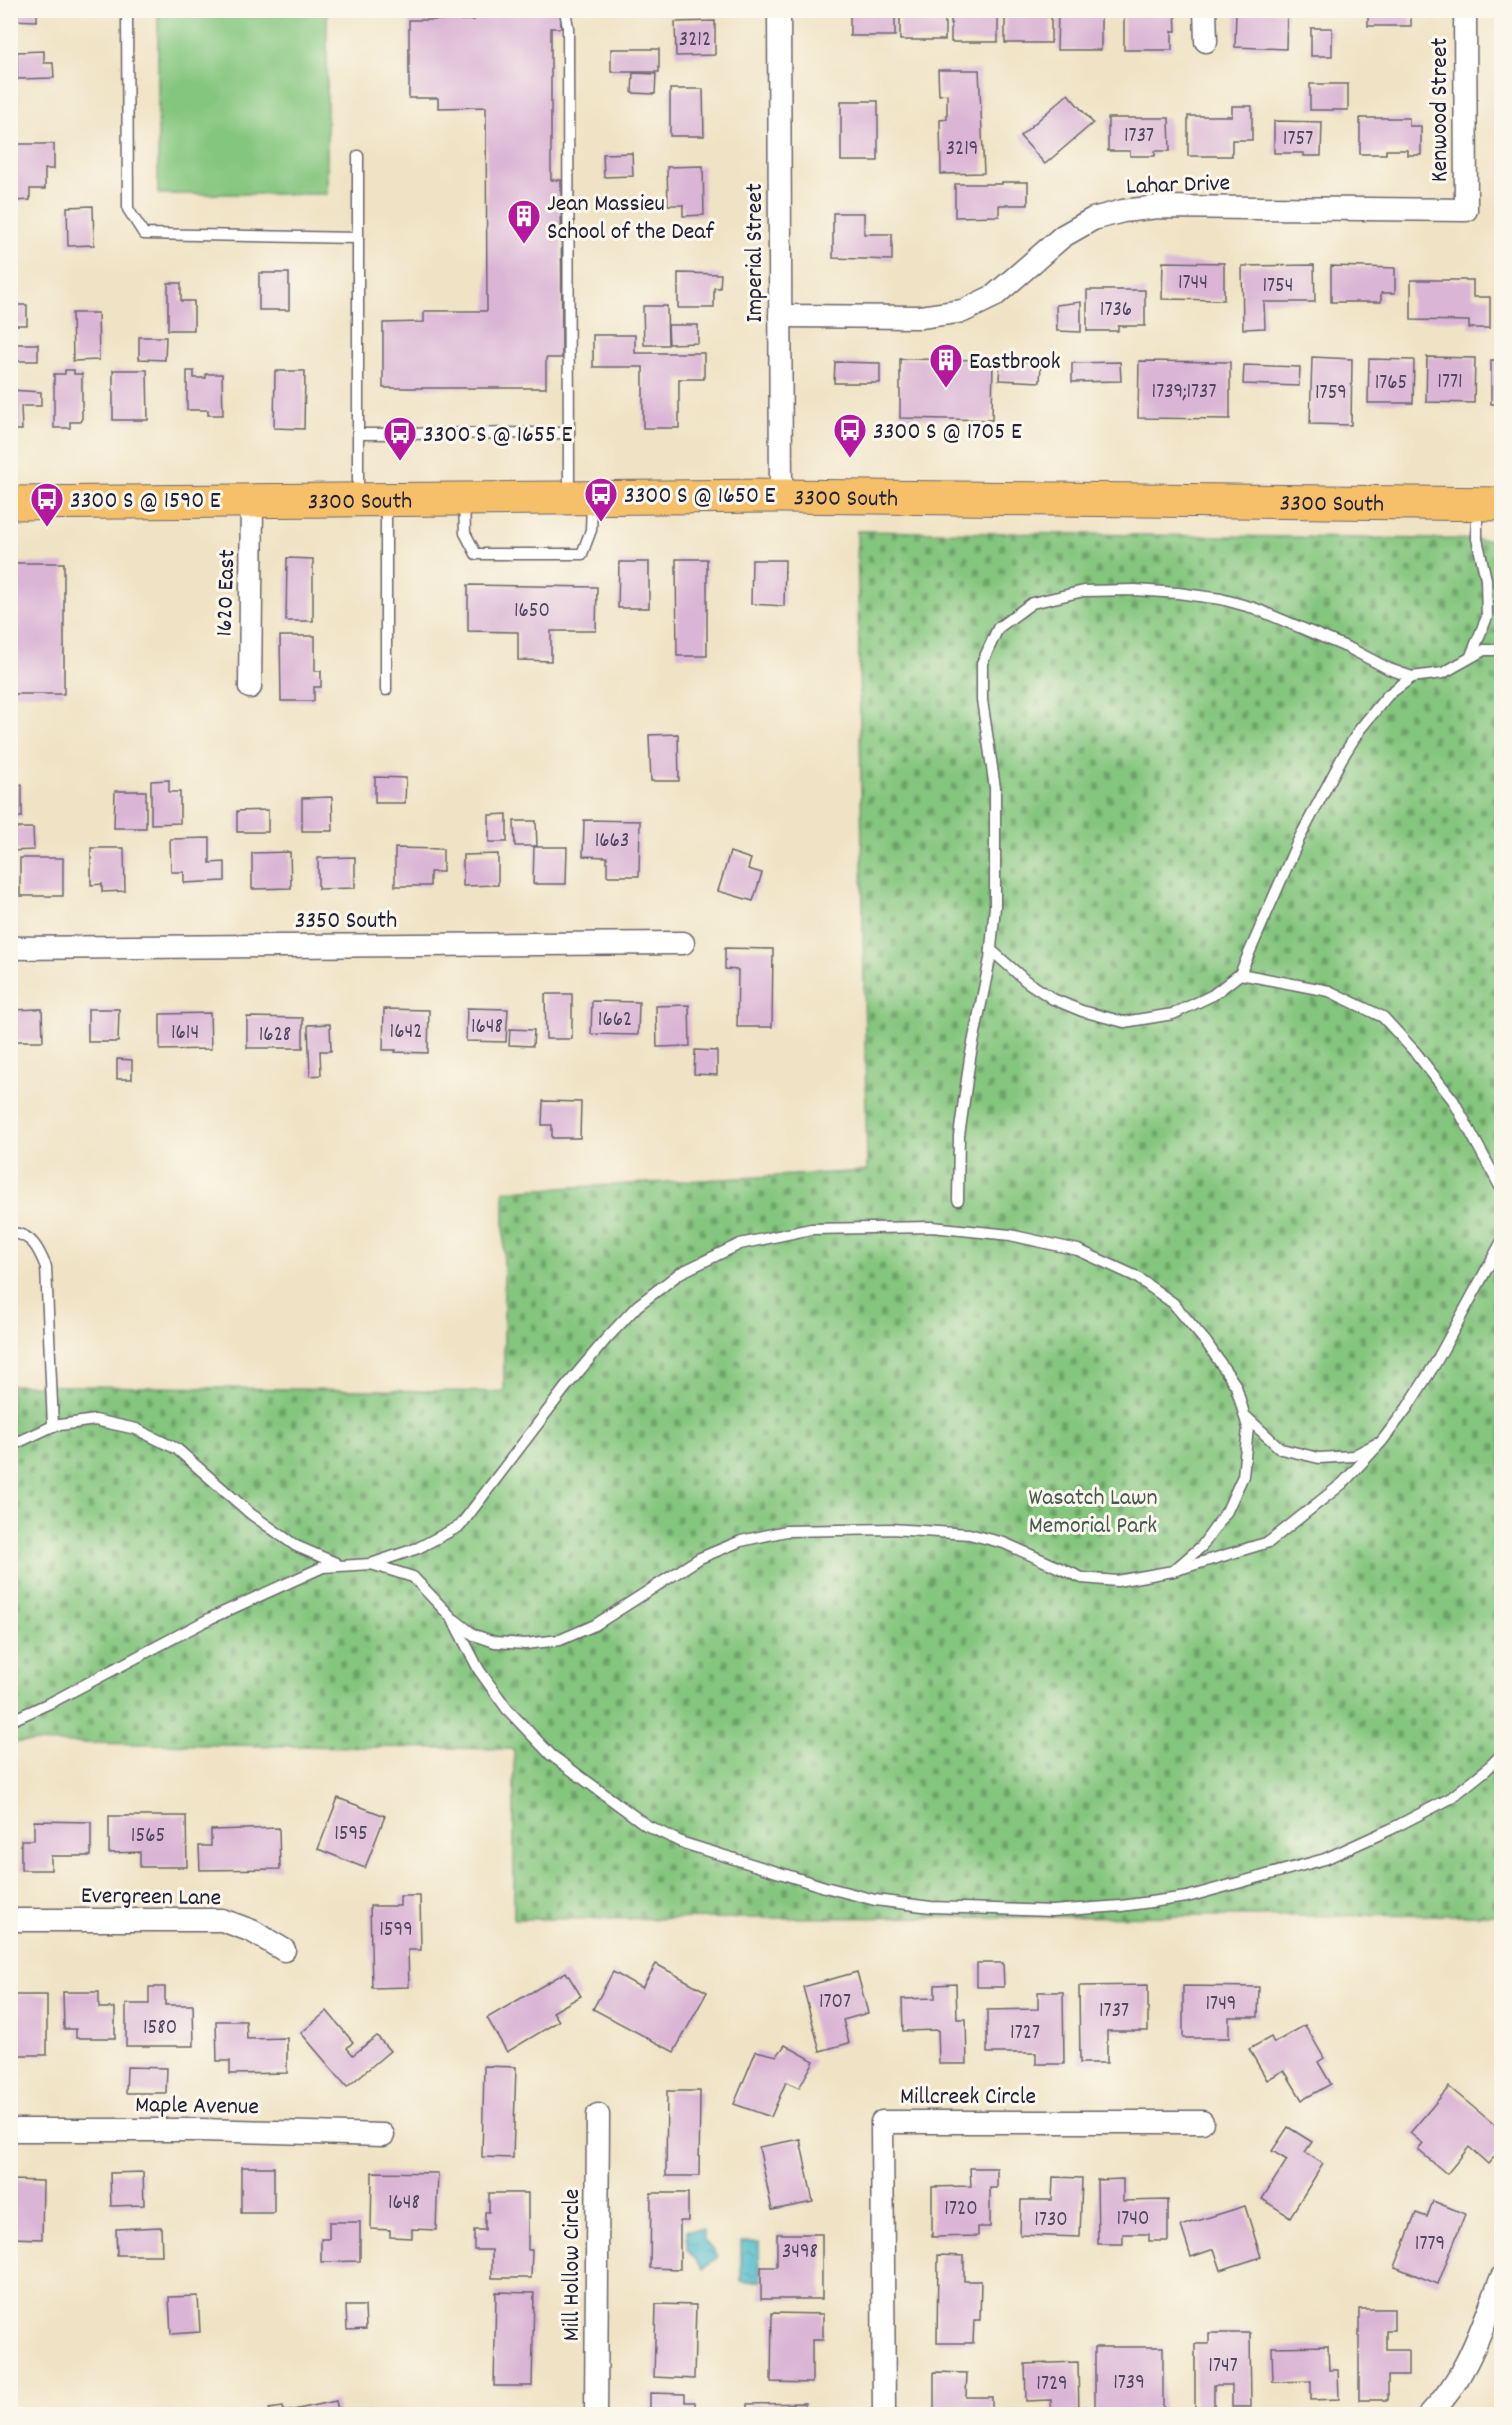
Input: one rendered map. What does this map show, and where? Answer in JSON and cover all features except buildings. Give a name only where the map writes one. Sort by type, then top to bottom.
[{"type":"main road","name":"3300 South","points":[[10,503],[781,496],[1489,504]]},
{"type":"street","name":"Imperial Street","points":[[779,10],[781,496]]},
{"type":"street","points":[[1205,10],[1206,41]]},
{"type":"street","name":"Kenwood Street","points":[[1465,10],[1466,210]]},
{"type":"street","name":"Lahar Drive","points":[[780,316],[920,317],[963,311],[994,296],[1063,236],[1093,219],[1123,211],[1158,207],[1466,210]]},
{"type":"street","name":"1620 East","points":[[250,687],[252,501]]},
{"type":"street","name":"3350 South","points":[[10,948],[682,944]]},
{"type":"street","name":"Evergreen Lane","points":[[10,1920],[222,1920],[252,1931],[284,1950]]},
{"type":"street","name":"Mill Hollow Circle","points":[[596,2415],[598,2115]]},
{"type":"street","name":"Millcreek Circle","points":[[884,2415],[882,2122],[1202,2122]]},
{"type":"street","name":"Maple Avenue","points":[[10,2130],[201,2130],[383,2135]]},
{"type":"street","points":[[1430,2415],[1445,2399],[1467,2366],[1502,2277]]},
{"type":"lane","points":[[127,10],[129,208],[144,234],[357,238]]},
{"type":"lane","points":[[464,500],[465,533],[476,554],[582,554],[591,530],[580,498],[569,433],[568,28],[565,10]]},
{"type":"lane","points":[[357,156],[357,434],[372,501],[386,690]]},
{"type":"lane","points":[[357,434],[569,433]]},
{"type":"lane","points":[[1472,656],[1487,618],[1486,579],[1477,539],[1489,504]]},
{"type":"lane","points":[[958,1200],[959,1136],[970,1058],[991,950],[995,906],[995,788],[982,700],[982,663],[998,628],[1032,603],[1084,591],[1146,591],[1221,599],[1254,608],[1310,630],[1389,669],[1412,677],[1443,673],[1484,650],[1502,650]]},
{"type":"lane","points":[[991,950],[1026,981],[1053,999],[1082,1011],[1124,1022],[1173,1014],[1213,995],[1239,974],[1299,839],[1360,729],[1388,695],[1412,677]]},
{"type":"lane","points":[[1239,974],[1329,991],[1383,1017],[1416,1053],[1453,1100],[1502,1190]]},
{"type":"lane","points":[[10,1721],[54,1701],[211,1618],[323,1566],[371,1564],[418,1548],[460,1526],[565,1388],[637,1306],[681,1273],[740,1244],[811,1228],[932,1227],[1010,1235],[1078,1250],[1135,1276],[1173,1303],[1206,1342],[1236,1386],[1248,1428],[1243,1476],[1227,1511],[1202,1546],[1173,1571]]},
{"type":"lane","points":[[10,1233],[17,1233],[37,1244],[46,1267],[53,1426]]},
{"type":"lane","points":[[371,1564],[413,1577],[452,1618],[474,1635],[495,1642],[525,1644],[560,1640],[595,1625],[700,1558],[741,1541],[786,1531],[891,1529],[969,1534],[1004,1543],[1082,1578],[1117,1581],[1173,1571],[1269,1542],[1343,1483],[1382,1441],[1407,1408],[1435,1364],[1502,1241]]},
{"type":"lane","points":[[1244,1414],[1281,1449],[1319,1458],[1353,1456],[1382,1441]]},
{"type":"lane","points":[[10,1446],[53,1426],[95,1420],[136,1429],[177,1449],[251,1514],[296,1546],[330,1562],[350,1565]]},
{"type":"lane","points":[[452,1618],[479,1670],[507,1709],[551,1755],[646,1825],[683,1844],[814,1884],[875,1900],[920,1906],[1052,1911],[1121,1906],[1187,1897],[1325,1859],[1451,1798],[1502,1754]]},
{"type":"green space","points":[[158,11],[327,11],[327,194],[158,194]]},
{"type":"green space","name":"Wasatch Lawn Memorial Park","points":[[857,531],[1501,540],[1501,1915],[514,1919],[514,1749],[11,1742],[11,1385],[504,1392],[504,1191],[867,1171]]},
{"type":"water","points":[[687,2230],[704,2230],[704,2240],[718,2257],[703,2269],[687,2249]]},
{"type":"water","points":[[741,2242],[759,2242],[760,2281],[741,2282]]},
{"type":"place","name":"Jean Massieu School of the Deaf","points":[[524,245]]},
{"type":"place","name":"Eastbrook","points":[[946,389]]},
{"type":"place","name":"3300 S @ 1705 E","points":[[850,459]]},
{"type":"place","name":"3300 S @ 1655 E","points":[[400,462]]},
{"type":"place","name":"3300 S @ 1650 E","points":[[601,523]]},
{"type":"place","name":"3300 S @ 1590 E","points":[[47,528]]}]
